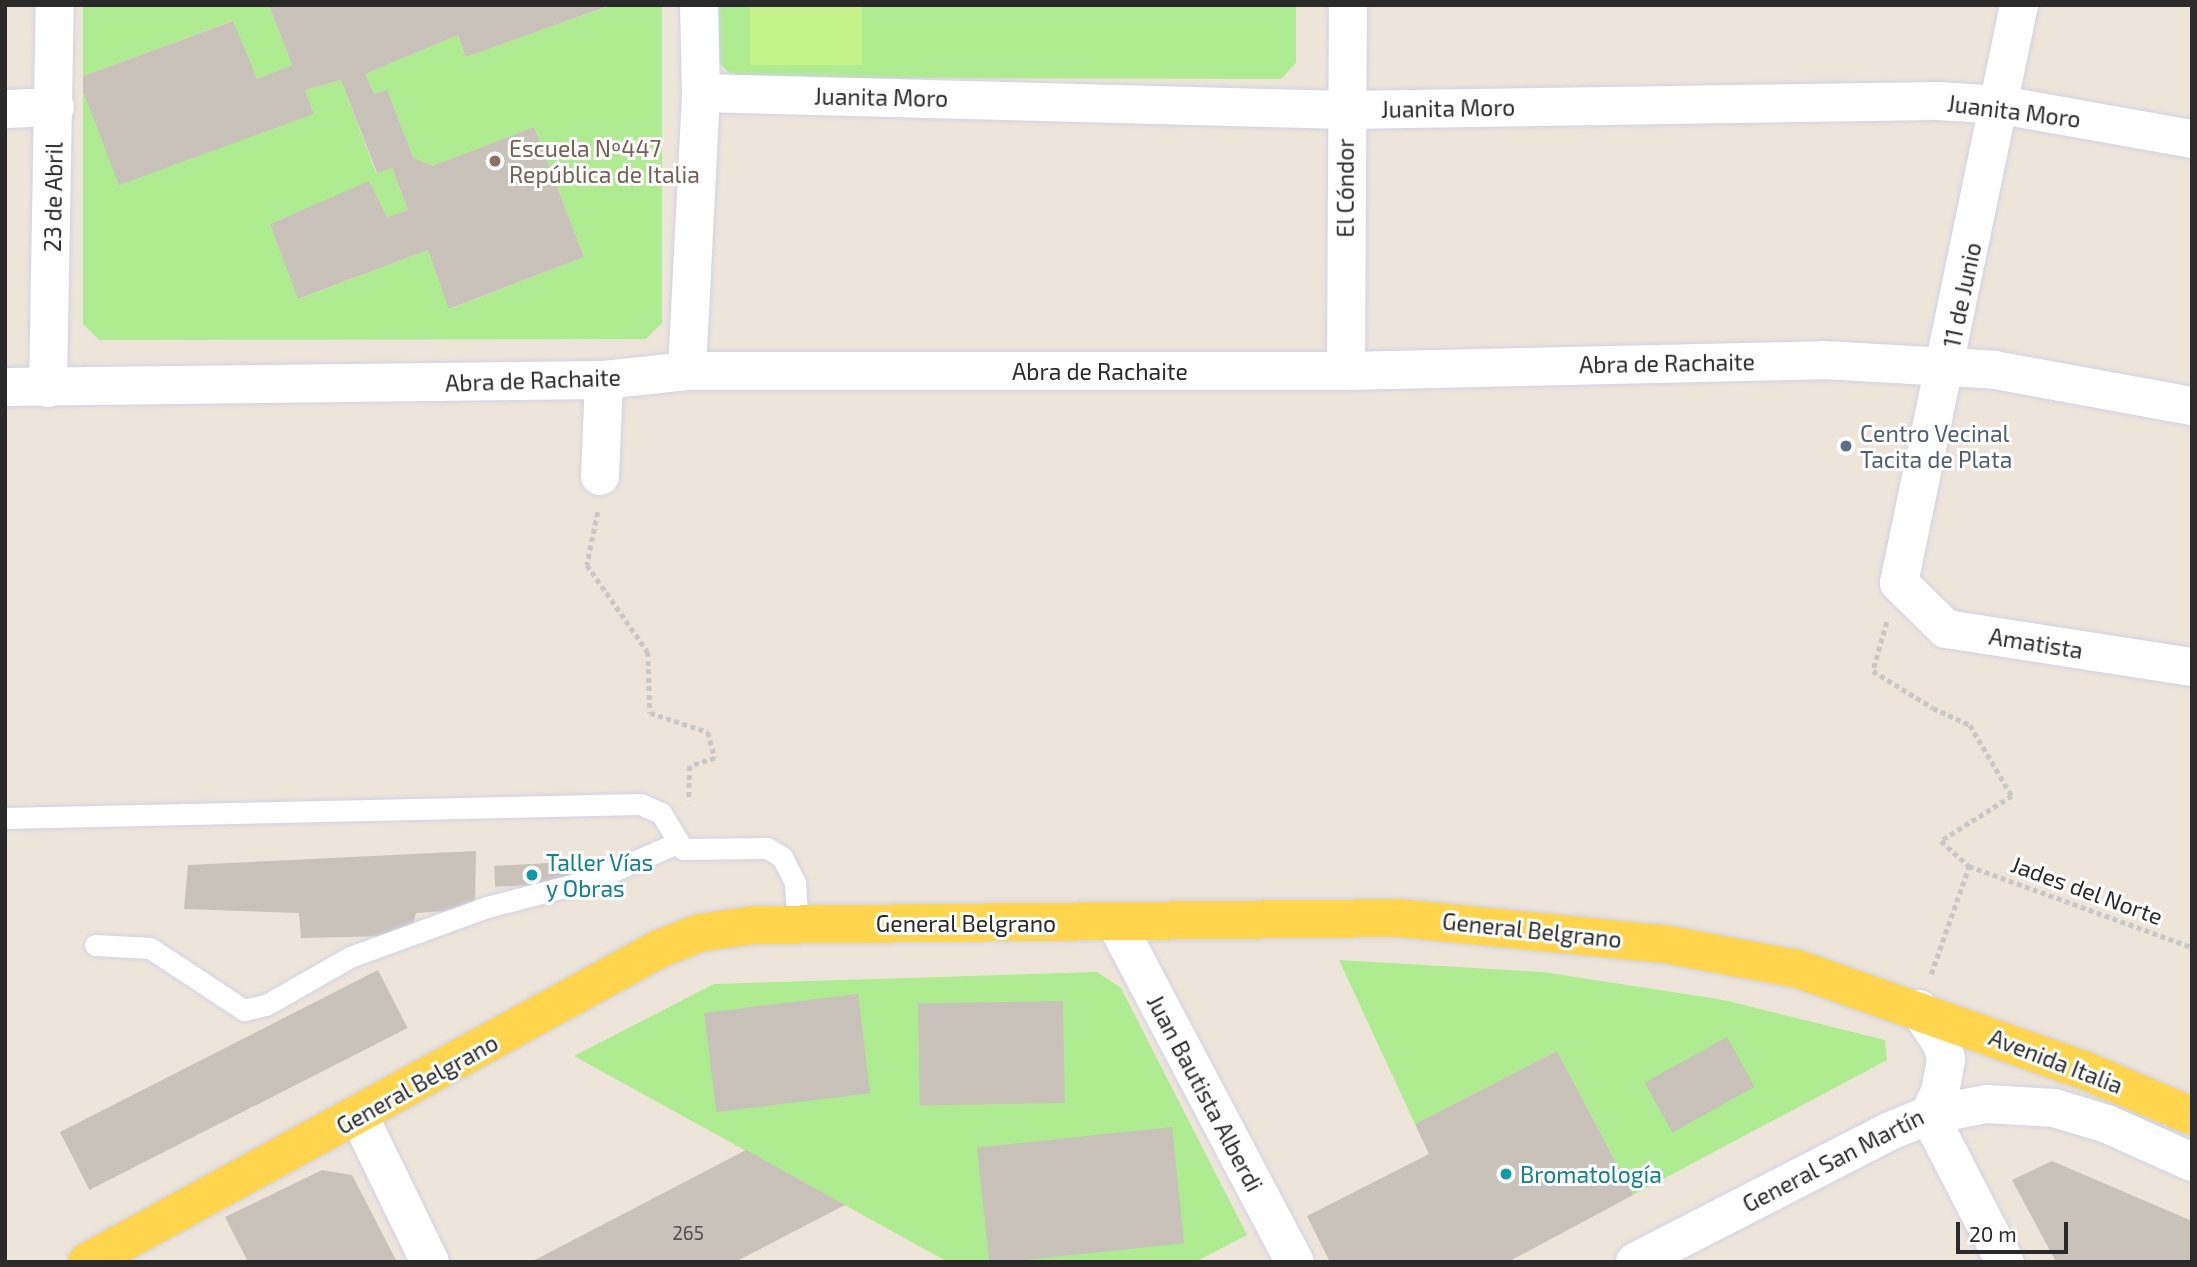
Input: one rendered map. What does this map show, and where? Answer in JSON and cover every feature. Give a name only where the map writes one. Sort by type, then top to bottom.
[{"type":"main road","name":"General Belgrano","points":[[86,1262],[359,1116],[659,950],[728,928],[798,922],[1116,923],[1296,916],[1398,918],[1585,934],[1798,969],[1919,1009]]},
{"type":"main road","name":"Avenida Italia","points":[[1919,1009],[2192,1116]]},
{"type":"street","name":"23 de Abril","points":[[48,388],[55,5]]},
{"type":"street","points":[[687,371],[701,93],[699,5]]},
{"type":"street","name":"El Cóndor","points":[[1346,371],[1345,110],[1348,5]]},
{"type":"street","name":"11 de Junio","points":[[1899,583],[1947,368],[2019,5]]},
{"type":"street","name":"Juanita Moro","points":[[701,93],[1345,110],[1938,101],[2001,105],[2192,139]]},
{"type":"street","points":[[5,108],[55,107]]},
{"type":"street","name":"Abra de Rachaite","points":[[5,387],[604,380],[687,371],[1346,371],[1824,360],[1995,370],[2192,406]]},
{"type":"street","points":[[599,493],[604,380]]},
{"type":"street","name":"Amatista","points":[[1899,583],[1946,629],[2192,667]]},
{"type":"street","name":"Juan Bautista Alberdi","points":[[1116,923],[1295,1262]]},
{"type":"street","name":"General San Martín","points":[[1635,1262],[1890,1131],[1928,1115],[1940,1092],[1946,1059],[1942,1044],[1919,1009]]},
{"type":"street","name":"Avenida Italia","points":[[1928,1115],[1986,1104],[2054,1108],[2107,1124],[2192,1162]]},
{"type":"street","points":[[1928,1115],[2005,1262]]},
{"type":"street","points":[[359,1116],[430,1262]]},
{"type":"lane","points":[[5,818],[640,804],[661,813],[677,843],[693,850],[767,848],[782,858],[795,883],[798,922]]},
{"type":"lane","points":[[95,945],[150,948],[244,1010],[267,1005],[350,957],[487,907],[596,879],[677,843]]},
{"type":"path","points":[[599,493],[587,565],[648,652],[650,713],[708,732],[715,758],[690,766]]},
{"type":"path","points":[[1899,583],[1873,671],[1933,708],[1970,725],[2012,796],[1941,841],[1969,866],[1919,1009]]},
{"type":"path","name":"Jades del Norte","points":[[1969,866],[2192,947]]},
{"type":"green space","points":[[83,5],[269,5],[292,65],[257,79],[232,21],[83,76]]},
{"type":"green space","points":[[612,5],[662,5],[662,323],[646,339],[99,340],[83,324],[83,91],[314,114],[305,90],[341,80],[376,173],[392,168],[408,210],[387,217],[368,182],[270,224],[299,299],[428,250],[450,309],[584,257],[534,127],[432,166],[413,157],[387,91],[374,94],[365,74],[458,35],[466,57]]},
{"type":"green space","points":[[718,5],[1296,5],[1296,63],[1281,79],[734,78],[718,62]]},
{"type":"green space","points":[[750,5],[862,5],[862,65],[750,65]]},
{"type":"green space","points":[[1339,960],[1543,972],[1724,1000],[1885,1040],[1887,1060],[1633,1195],[1557,1051],[1415,1124]]},
{"type":"green space","points":[[1097,972],[1121,988],[1247,1235],[1195,1262],[948,1262],[574,1056],[714,984]]},
{"type":"building","name":"Escuela Nº447 República de Italia","points":[[269,5],[611,5],[466,57],[458,35],[365,74],[374,94],[387,90],[413,157],[432,166],[534,127],[584,257],[449,309],[428,250],[298,299],[270,224],[369,181],[387,217],[408,210],[392,168],[377,173],[341,80],[305,90],[314,114],[119,185],[83,91],[83,76],[233,21],[257,79],[292,65]]},
{"type":"building","points":[[476,851],[475,909],[416,913],[413,925],[389,936],[301,938],[299,913],[184,909],[188,865]]},
{"type":"building","name":"Taller Vías y Obras","points":[[568,862],[569,883],[495,887],[494,866]]},
{"type":"building","points":[[378,970],[408,1028],[89,1190],[60,1132]]},
{"type":"building","points":[[858,994],[870,1093],[716,1112],[704,1013]]},
{"type":"building","points":[[1063,1001],[1065,1103],[920,1106],[918,1004]]},
{"type":"building","points":[[1727,1037],[1755,1087],[1672,1132],[1645,1083]]},
{"type":"building","name":"Bromatología","points":[[1557,1051],[1633,1195],[1508,1262],[1330,1262],[1307,1216],[1429,1154],[1415,1124]]},
{"type":"building","points":[[1172,1127],[1184,1243],[989,1262],[977,1147]]},
{"type":"building","points":[[746,1150],[845,1205],[735,1262],[531,1262]]},
{"type":"building","points":[[2052,1161],[2192,1221],[2192,1262],[2056,1262],[2012,1180]]},
{"type":"building","points":[[322,1170],[352,1175],[397,1262],[248,1262],[225,1217]]},
{"type":"place","name":"Escuela Nº447 República de Italia","points":[[495,161]]},
{"type":"place","name":"Centro Vecinal Tacita de Plata","points":[[1846,446]]},
{"type":"place","name":"Taller Vías y Obras","points":[[532,875]]},
{"type":"place","name":"Bromatología","points":[[1506,1174]]}]
